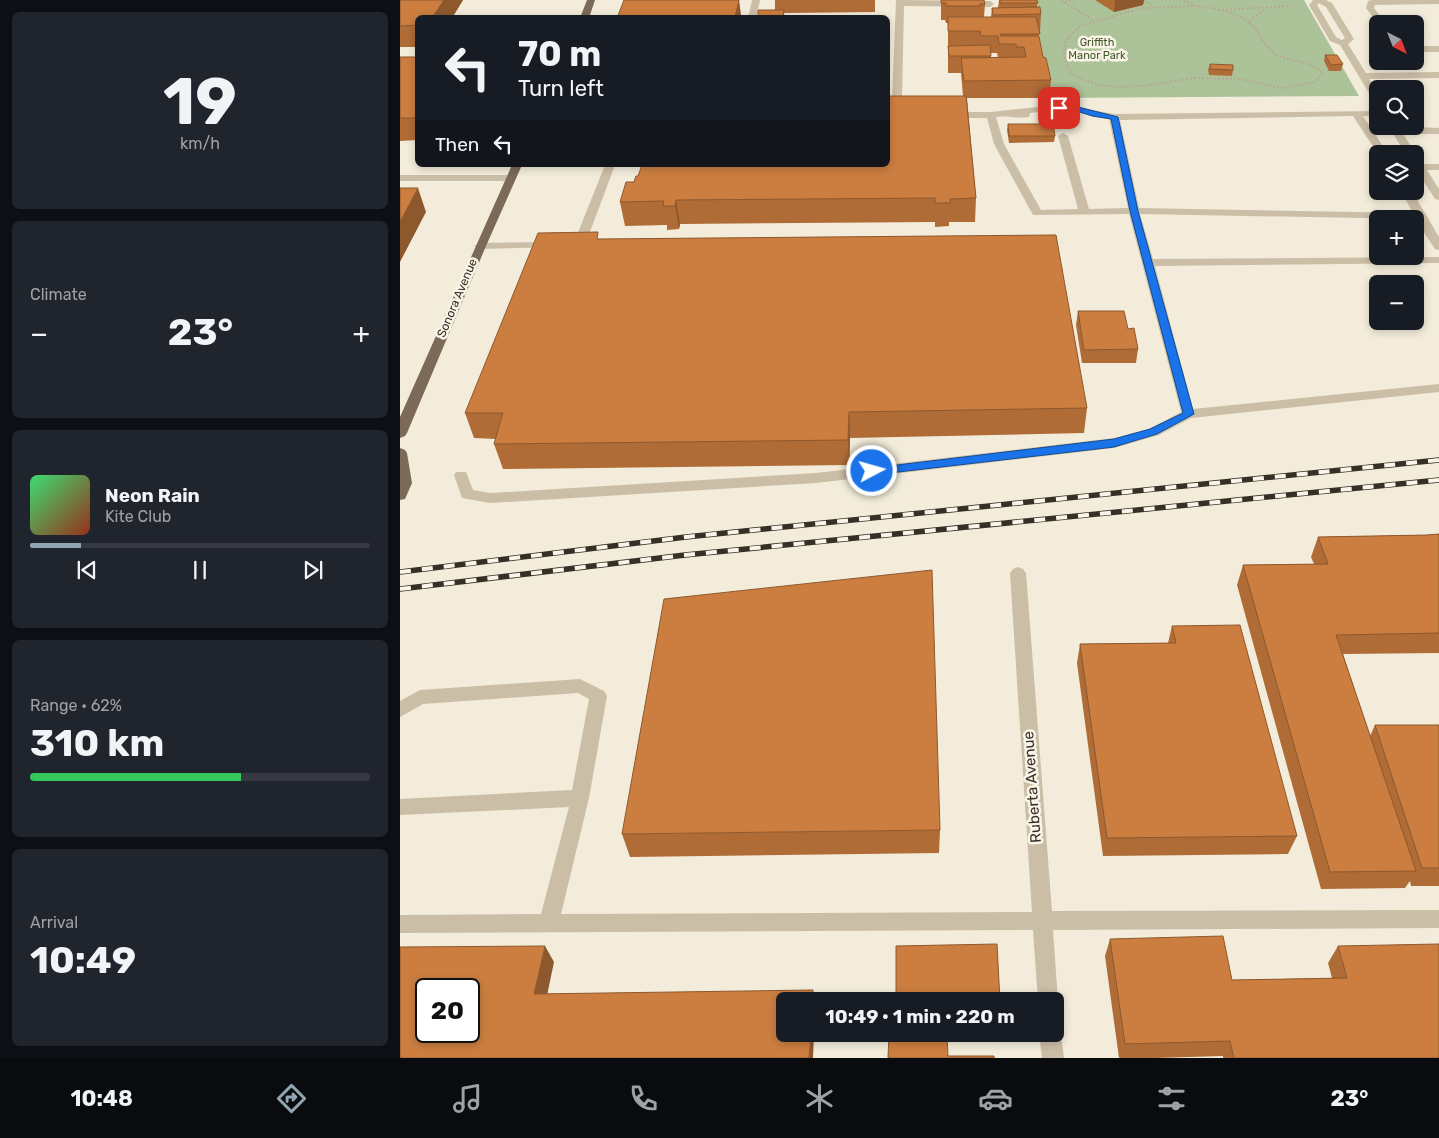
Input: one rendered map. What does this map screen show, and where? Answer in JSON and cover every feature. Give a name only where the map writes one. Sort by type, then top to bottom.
[{"type":"main road","points":[[585,15],[592,0]]},
{"type":"main road","name":"Sonora Avenue","points":[[400,433],[516,167]]},
{"type":"main road","points":[[400,453],[405,483],[400,495]]},
{"type":"street","points":[[753,15],[756,0]]},
{"type":"street","points":[[1343,43],[1350,39],[1329,5],[1318,0],[1313,5],[1333,39],[1343,43],[1369,86]]},
{"type":"street","points":[[897,98],[900,1],[990,4]]},
{"type":"street","points":[[1375,15],[1370,8],[1370,3],[1378,1],[1439,1]]},
{"type":"street","points":[[1424,49],[1439,49]]},
{"type":"street","points":[[1363,76],[1419,71],[1439,75]]},
{"type":"street","points":[[934,115],[1016,113],[1043,118],[1080,118],[1092,114],[1114,117],[1369,114]]},
{"type":"street","points":[[1356,113],[1377,145]]},
{"type":"street","points":[[991,115],[999,144],[1037,214],[1134,211],[1369,215]]},
{"type":"street","points":[[1114,117],[1134,211],[1150,263],[1188,414]]},
{"type":"street","points":[[1424,130],[1439,131]]},
{"type":"street","points":[[1063,136],[1084,212]]},
{"type":"street","points":[[1424,165],[1439,167]]},
{"type":"street","points":[[480,246],[574,245],[609,167]]},
{"type":"street","points":[[1424,174],[1439,197]]},
{"type":"street","points":[[400,178],[511,178]]},
{"type":"street","points":[[1424,223],[1439,247]]},
{"type":"street","points":[[1150,263],[1439,260]]},
{"type":"street","points":[[461,475],[467,494],[490,498],[816,478],[1114,443],[1154,432],[1188,414],[1439,388]]},
{"type":"street","name":"Ruberta Avenue","points":[[1018,573],[1047,992]]},
{"type":"street","points":[[400,710],[420,697],[580,686],[598,696],[580,798],[549,923]]},
{"type":"street","points":[[400,807],[580,798]]},
{"type":"street","points":[[400,924],[1439,918]]},
{"type":"street","points":[[1051,1042],[1052,1058]]},
{"type":"path","points":[[1061,0],[1093,20]]},
{"type":"path","points":[[1064,2],[1073,0]]},
{"type":"path","points":[[1143,0],[1153,6]]},
{"type":"path","points":[[1175,6],[1184,0],[1198,6]]},
{"type":"path","points":[[1222,10],[1255,28],[1270,50],[1286,58],[1312,63],[1323,73],[1320,78],[1309,84],[1282,88],[1240,79],[1193,78],[1143,86],[1120,87],[1100,85],[1084,80],[1070,72],[1064,55],[1066,40],[1080,26],[1093,20],[1153,6],[1198,6],[1222,10],[1298,6]]},
{"type":"path","points":[[1251,25],[1249,22],[1253,17],[1270,8]]},
{"type":"green space","name":"Griffith Manor Park","points":[[1034,0],[1304,0],[1359,96],[1049,98]]},
{"type":"building","points":[[400,0],[444,0],[434,15],[415,15],[415,25],[400,26]]},
{"type":"building","points":[[624,0],[739,0],[735,15],[618,15]]},
{"type":"building","points":[[941,0],[984,0],[985,4],[980,4],[980,6],[946,6],[946,3],[941,3]]},
{"type":"building","points":[[1000,0],[1037,0],[1038,3],[1000,3]]},
{"type":"building","points":[[1040,7],[1041,14],[993,15],[992,8]]},
{"type":"building","points":[[758,10],[784,10],[783,15],[758,15]]},
{"type":"building","points":[[948,17],[1036,17],[1040,34],[1000,34],[1001,36],[1039,36],[1043,57],[1046,58],[1051,80],[964,81],[961,58],[1026,57],[1024,47],[1016,47],[1016,44],[999,44],[998,36],[981,36],[980,31],[948,31]]},
{"type":"building","points":[[990,45],[991,56],[949,56],[948,46]]},
{"type":"building","points":[[1325,55],[1337,55],[1343,64],[1331,65]]},
{"type":"building","points":[[400,57],[415,57],[415,118],[400,118]]},
{"type":"building","points":[[1210,64],[1233,65],[1233,70],[1210,69]]},
{"type":"building","points":[[890,96],[966,96],[976,198],[950,199],[950,203],[935,203],[935,198],[676,200],[675,206],[663,206],[664,201],[620,202],[626,182],[634,182],[636,176],[638,176],[641,167],[890,167]]},
{"type":"building","points":[[1008,124],[1053,124],[1055,136],[1009,136]]},
{"type":"building","points":[[400,188],[418,188],[400,222]]},
{"type":"building","points":[[598,232],[597,239],[1056,235],[1087,408],[849,412],[848,440],[494,444],[503,413],[465,413],[538,233]]},
{"type":"building","points":[[1078,311],[1124,311],[1128,329],[1134,328],[1138,349],[1084,350]]},
{"type":"building","points":[[1439,534],[1439,633],[1336,635],[1416,871],[1330,872],[1243,565],[1328,564],[1318,537]]},
{"type":"building","points":[[932,570],[940,830],[622,834],[664,599]]},
{"type":"building","points":[[1240,625],[1297,836],[1107,838],[1080,644],[1176,643],[1172,626]]},
{"type":"building","points":[[1375,725],[1439,725],[1439,868],[1422,868]]},
{"type":"building","points":[[1223,936],[1232,980],[1347,978],[1338,946],[1439,944],[1439,1058],[1234,1058],[1230,1041],[1125,1044],[1110,939]]},
{"type":"building","points":[[997,944],[1000,992],[896,992],[896,946]]},
{"type":"building","points":[[545,946],[534,994],[813,990],[813,992],[776,992],[776,1042],[810,1042],[809,1058],[400,1058],[400,947]]},
{"type":"building","points":[[889,1042],[947,1042],[948,1056],[994,1056],[994,1058],[888,1058]]},
{"type":"railway","points":[[400,572],[686,537],[1439,460]]},
{"type":"railway","points":[[400,589],[685,555],[1439,480]]},
{"type":"route","points":[[872,471],[1114,443],[1154,432],[1188,414],[1150,263],[1134,211],[1114,117],[1092,114],[1078,109],[1059,108]]}]
